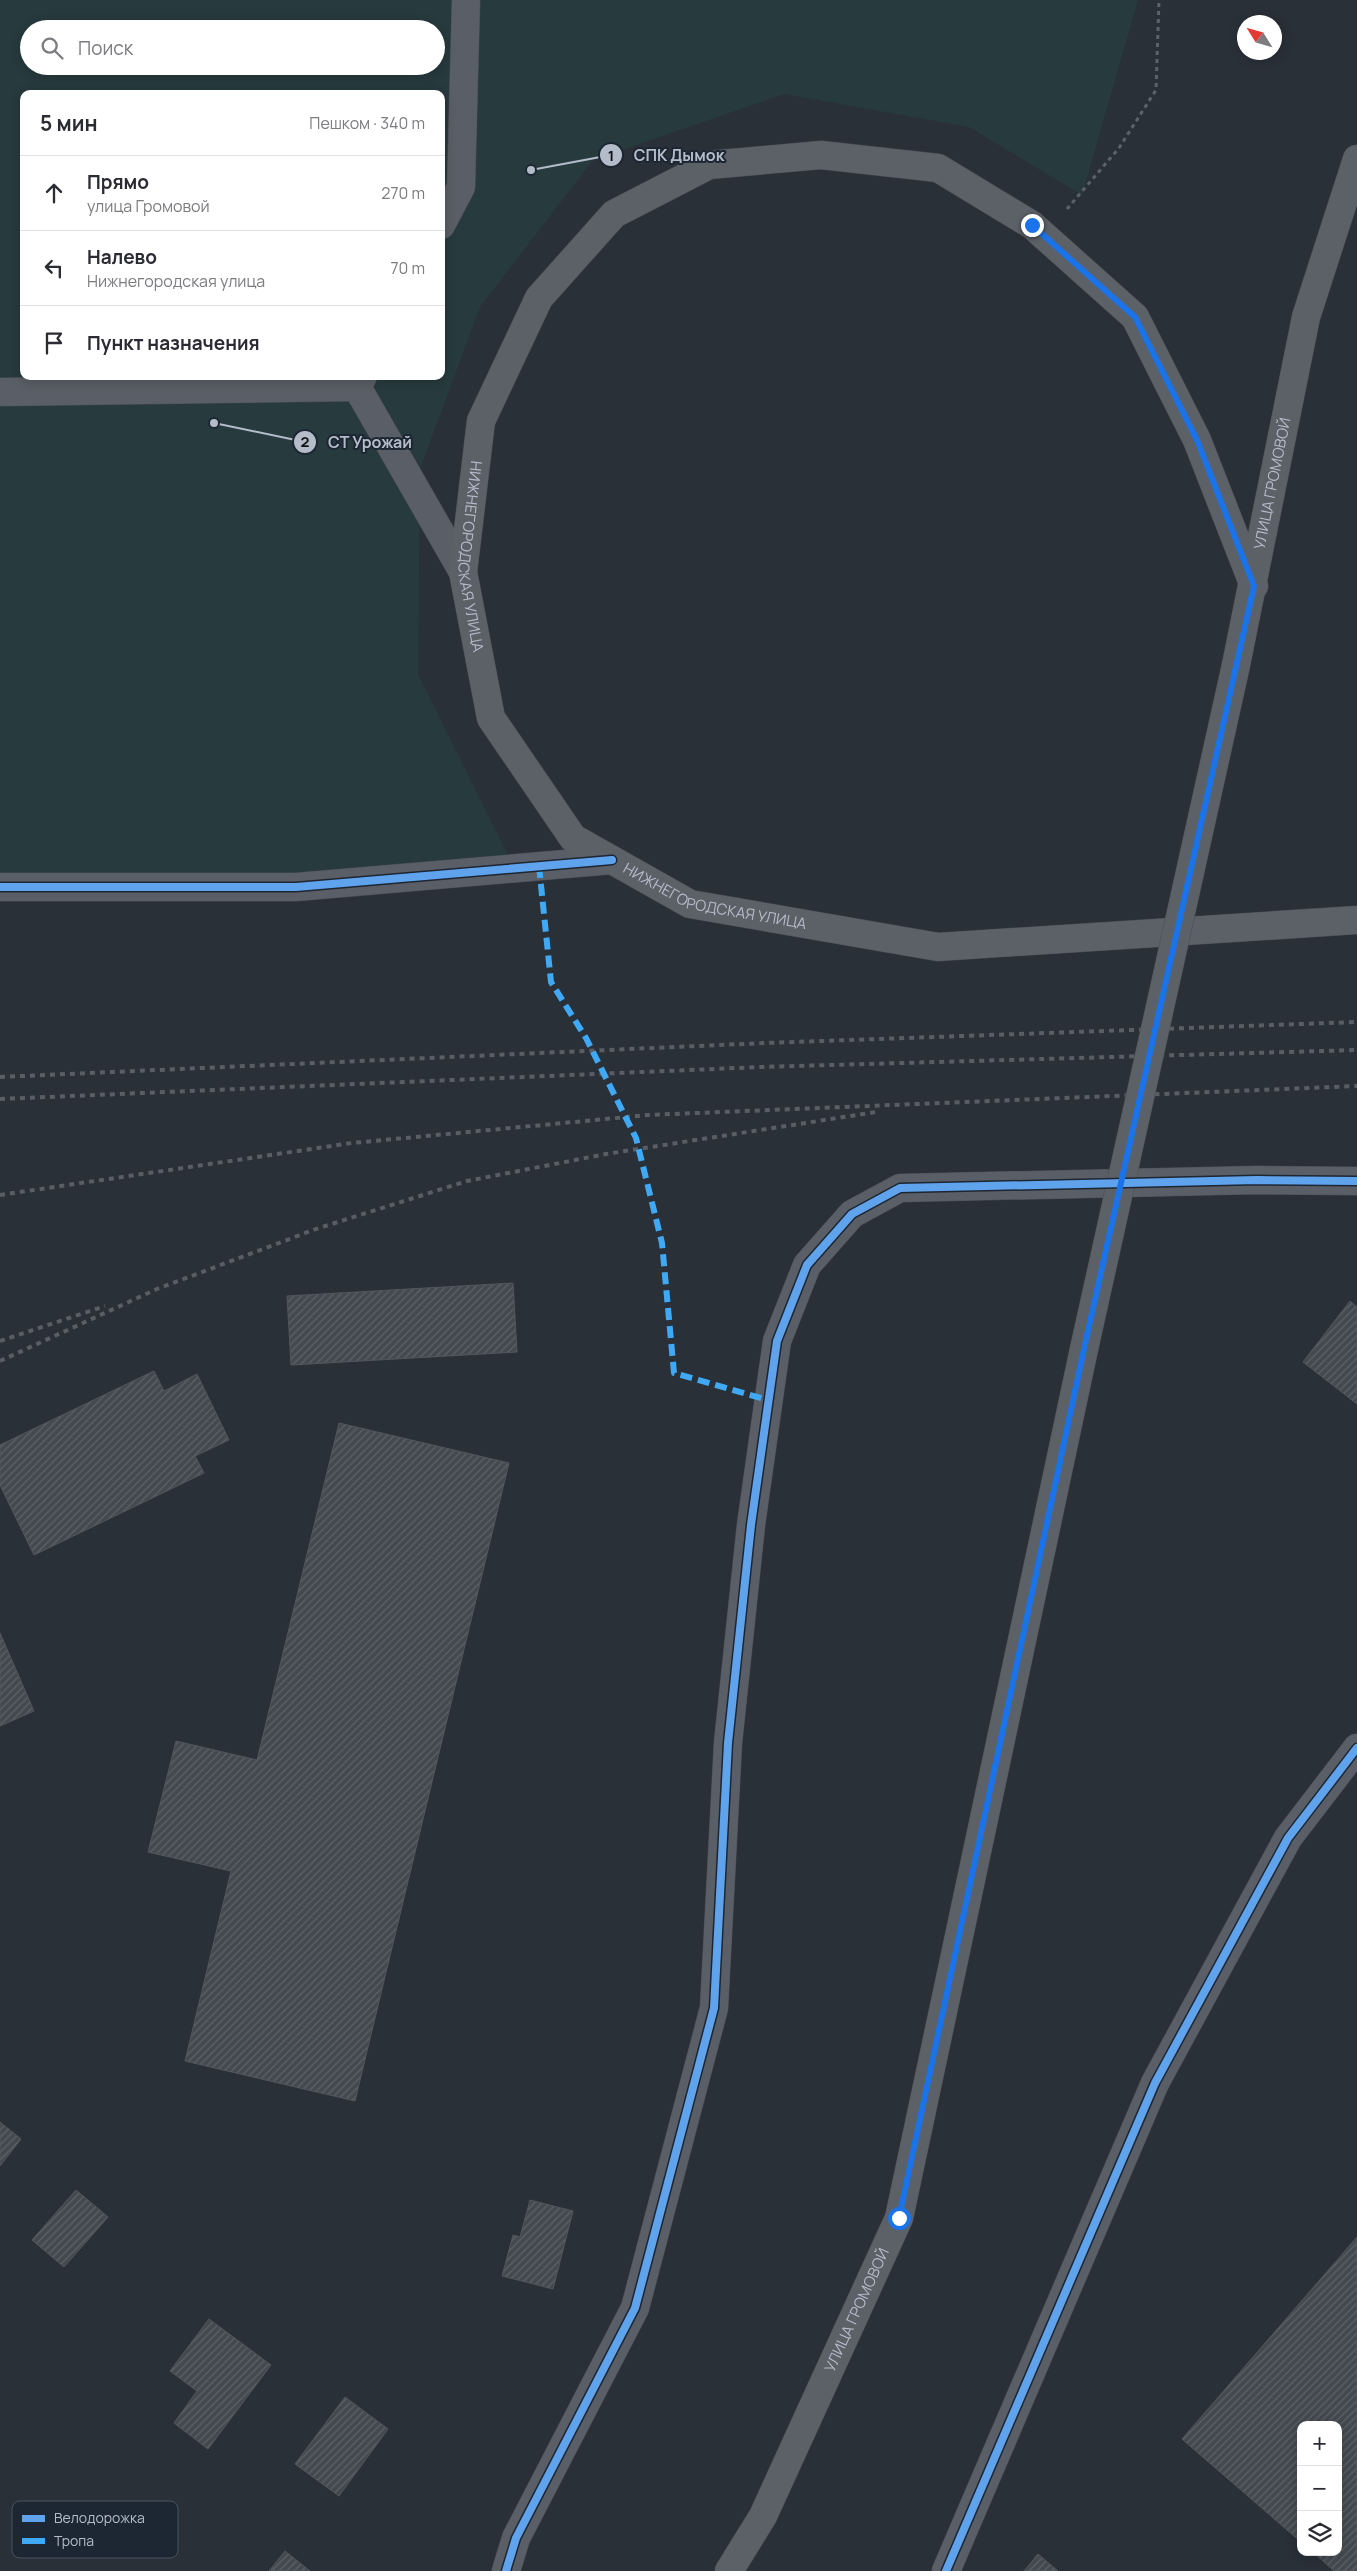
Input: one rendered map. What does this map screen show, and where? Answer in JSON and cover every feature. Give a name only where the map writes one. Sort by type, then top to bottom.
[{"type":"main road","name":"НИЖНЕГОРОДСКАЯ УЛИЦА","points":[[1254,586],[1197,440],[1135,317],[1032,225],[938,168],[821,155],[709,165],[614,214],[539,298],[481,422],[463,572],[491,718],[573,838],[690,904],[938,947],[1357,920]]},
{"type":"main road","name":"УЛИЦА ГРОМОВОЙ","points":[[729,2571],[763,2516],[899,2218],[1084,1349],[1254,586],[1306,317],[1357,159]]},
{"type":"street","points":[[445,217],[461,187],[466,0]]},
{"type":"street","points":[[0,392],[360,382],[463,572]]},
{"type":"street","points":[[0,887],[296,887],[612,860]]},
{"type":"street","points":[[506,2571],[516,2538],[635,2308],[714,2008],[728,1743],[751,1525],[776,1341],[806,1265],[852,1214],[900,1188],[1257,1180],[1357,1182]]},
{"type":"street","points":[[946,2571],[1155,2083],[1288,1838],[1357,1748]]},
{"type":"path","points":[[1044,235],[1119,148],[1156,90],[1159,0]]},
{"type":"green space","points":[[0,0],[1138,0],[1082,195],[969,127],[784,94],[593,160],[480,307],[420,469],[418,674],[513,865],[0,892]]},
{"type":"building","points":[[513,1283],[517,1352],[291,1365],[287,1296]]},
{"type":"building","points":[[1350,1301],[1357,1307],[1357,1404],[1303,1362]]},
{"type":"building","points":[[154,1371],[164,1391],[197,1374],[229,1440],[195,1456],[204,1473],[34,1555],[0,1485],[0,1445]]},
{"type":"building","points":[[339,1423],[509,1463],[355,2101],[185,2061],[231,1871],[148,1852],[176,1741],[257,1760]]},
{"type":"building","points":[[0,1633],[34,1711],[0,1726]]},
{"type":"building","points":[[0,2122],[21,2139],[0,2166]]},
{"type":"building","points":[[76,2190],[108,2217],[64,2267],[32,2240]]},
{"type":"building","points":[[530,2200],[573,2211],[553,2289],[502,2276],[513,2235],[520,2237]]},
{"type":"building","points":[[1357,2237],[1357,2571],[1334,2571],[1317,2556],[1342,2556],[1342,2421],[1297,2421],[1297,2539],[1182,2439]]},
{"type":"building","points":[[209,2319],[271,2365],[208,2449],[174,2423],[197,2391],[170,2371]]},
{"type":"building","points":[[345,2397],[388,2429],[339,2496],[295,2464]]},
{"type":"building","points":[[285,2551],[310,2571],[269,2571]]},
{"type":"building","points":[[1038,2554],[1058,2571],[1024,2571]]},
{"type":"railway","points":[[0,1077],[765,1043],[1357,1022]]},
{"type":"railway","points":[[0,1099],[761,1067],[1357,1050]]},
{"type":"railway","points":[[0,1195],[352,1143],[648,1115],[1357,1086]]},
{"type":"railway","points":[[0,1361],[157,1289],[316,1229],[467,1181],[606,1154],[876,1112]]},
{"type":"railway","points":[[0,1341],[105,1306]]},
{"type":"marked path","points":[[539,866],[551,982],[586,1038],[636,1138],[662,1243],[674,1373],[768,1400]]},
{"type":"cycle path","points":[[0,887],[296,887],[612,860]]},
{"type":"cycle path","points":[[506,2571],[516,2538],[635,2308],[714,2008],[728,1743],[751,1525],[777,1341],[807,1265],[852,1214],[900,1188],[1257,1180],[1357,1181]]},
{"type":"cycle path","points":[[946,2571],[1155,2083],[1288,1838],[1357,1748]]},
{"type":"place","name":"СПК Дымок","points":[[531,170]]},
{"type":"place","name":"СТ Урожай","points":[[214,423]]},
{"type":"route","points":[[899,2218],[1084,1349],[1254,586],[1197,440],[1135,317],[1032,225]]}]
